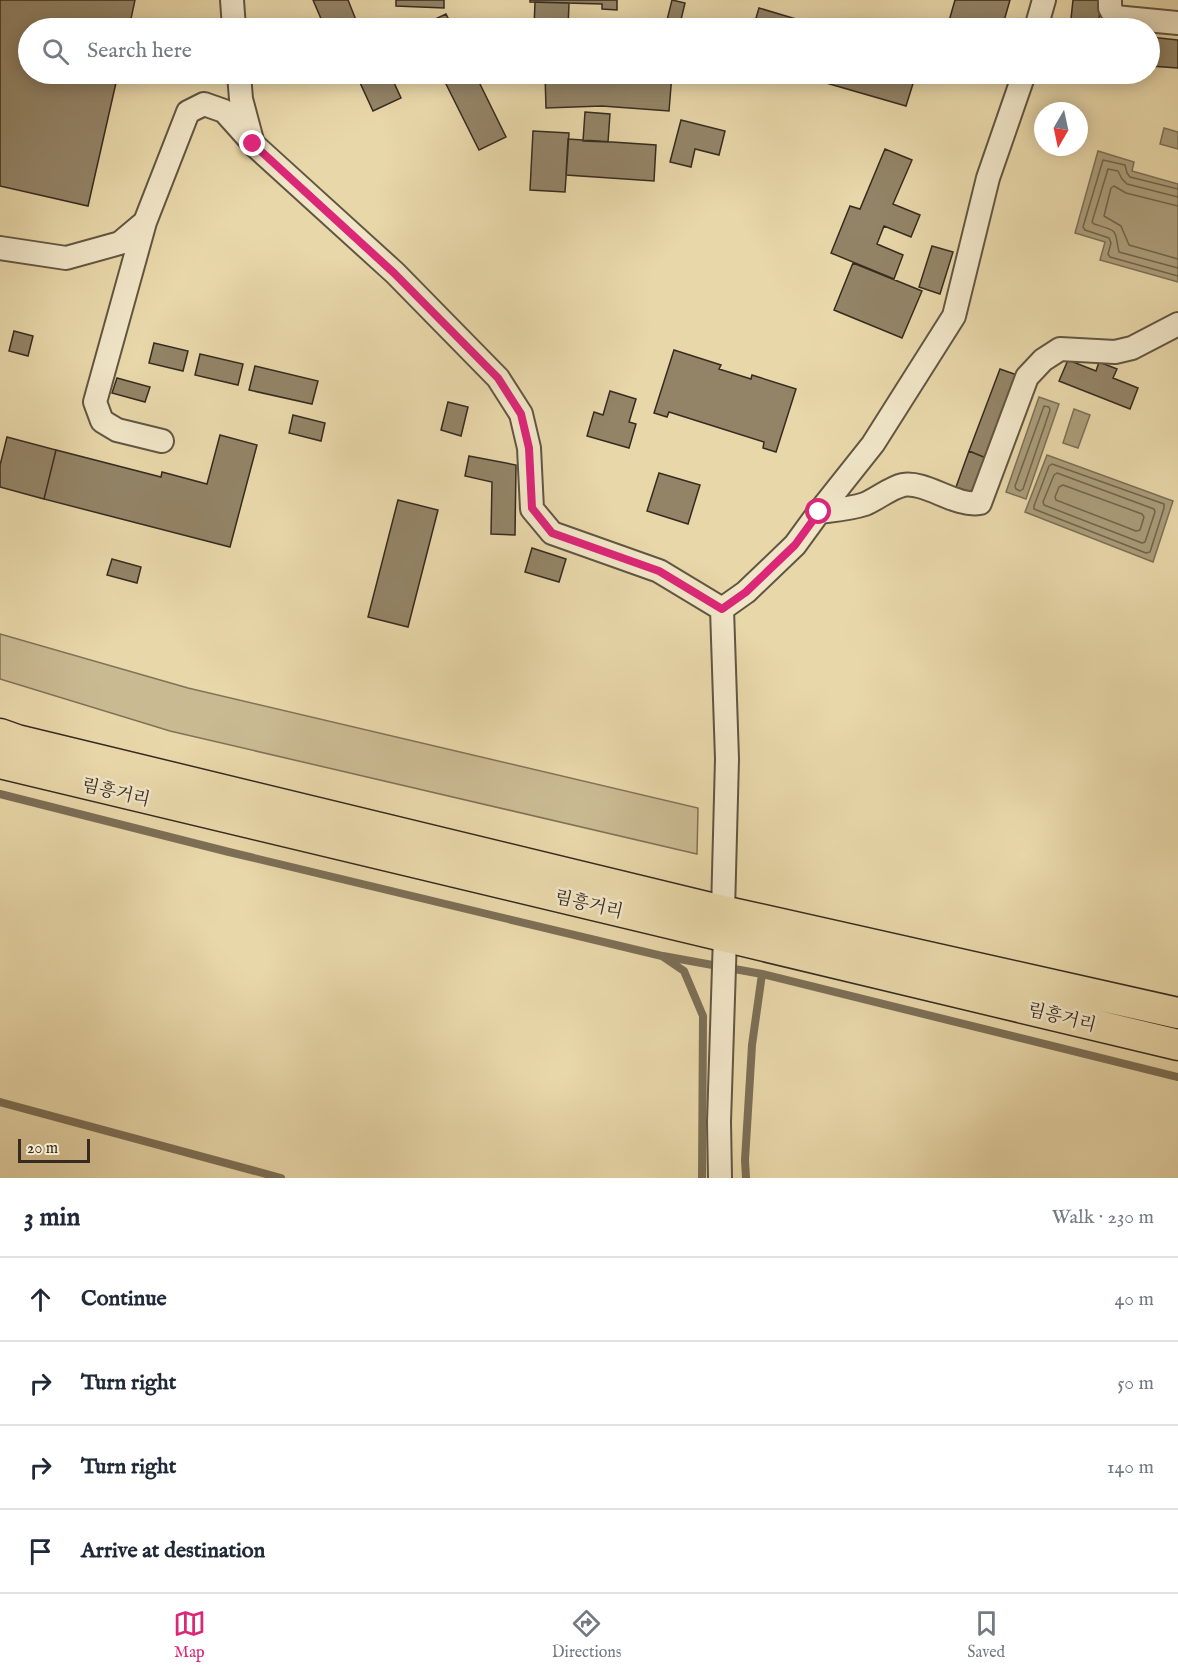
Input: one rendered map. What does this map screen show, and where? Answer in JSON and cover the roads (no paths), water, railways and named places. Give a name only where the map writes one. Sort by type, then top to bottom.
[{"type":"main road","name":"림흥거리","points":[[0,734],[1178,1046]]},
{"type":"main road","name":"림흥거리","points":[[0,763],[724,924],[1178,1013]]},
{"type":"street","points":[[232,0],[233,18]]},
{"type":"street","points":[[1039,18],[1044,0]]},
{"type":"street","points":[[1110,0],[1110,8],[1115,17],[1126,18]]},
{"type":"street","points":[[1160,21],[1178,23]]},
{"type":"street","points":[[240,84],[241,99],[253,144]]},
{"type":"street","points":[[722,609],[746,592],[795,545],[873,444],[954,316],[988,178],[1021,84]]},
{"type":"street","points":[[162,441],[117,430],[102,421],[95,402],[145,222],[188,112],[204,104],[224,111],[253,144],[394,273],[498,378],[521,414],[529,448],[532,508],[552,533],[659,571],[722,609]]},
{"type":"street","points":[[0,248],[66,258],[120,243],[145,222]]},
{"type":"street","points":[[819,512],[858,506],[903,485],[922,488],[971,504],[980,503],[1027,377],[1043,360],[1060,350],[1114,352],[1132,348],[1178,324]]},
{"type":"street","points":[[720,1178],[719,1122],[727,759],[722,609]]},
{"type":"water","points":[[1164,128],[1178,132],[1178,149],[1160,144]]},
{"type":"water","points":[[1098,151],[1134,162],[1132,171],[1178,184],[1178,282],[1100,260],[1105,242],[1075,233]]},
{"type":"water","points":[[1039,397],[1059,404],[1026,499],[1006,492]]},
{"type":"water","points":[[1074,409],[1090,415],[1078,448],[1063,443]]},
{"type":"water","points":[[1047,455],[1173,501],[1153,562],[1025,512]]},
{"type":"waterway","points":[[0,794],[229,852],[662,956],[684,971],[703,1016],[702,1178]]},
{"type":"waterway","points":[[663,956],[762,974],[1178,1077]]},
{"type":"waterway","points":[[746,1178],[745,1160],[752,1045],[762,974]]},
{"type":"waterway","points":[[0,1102],[281,1178]]}]
